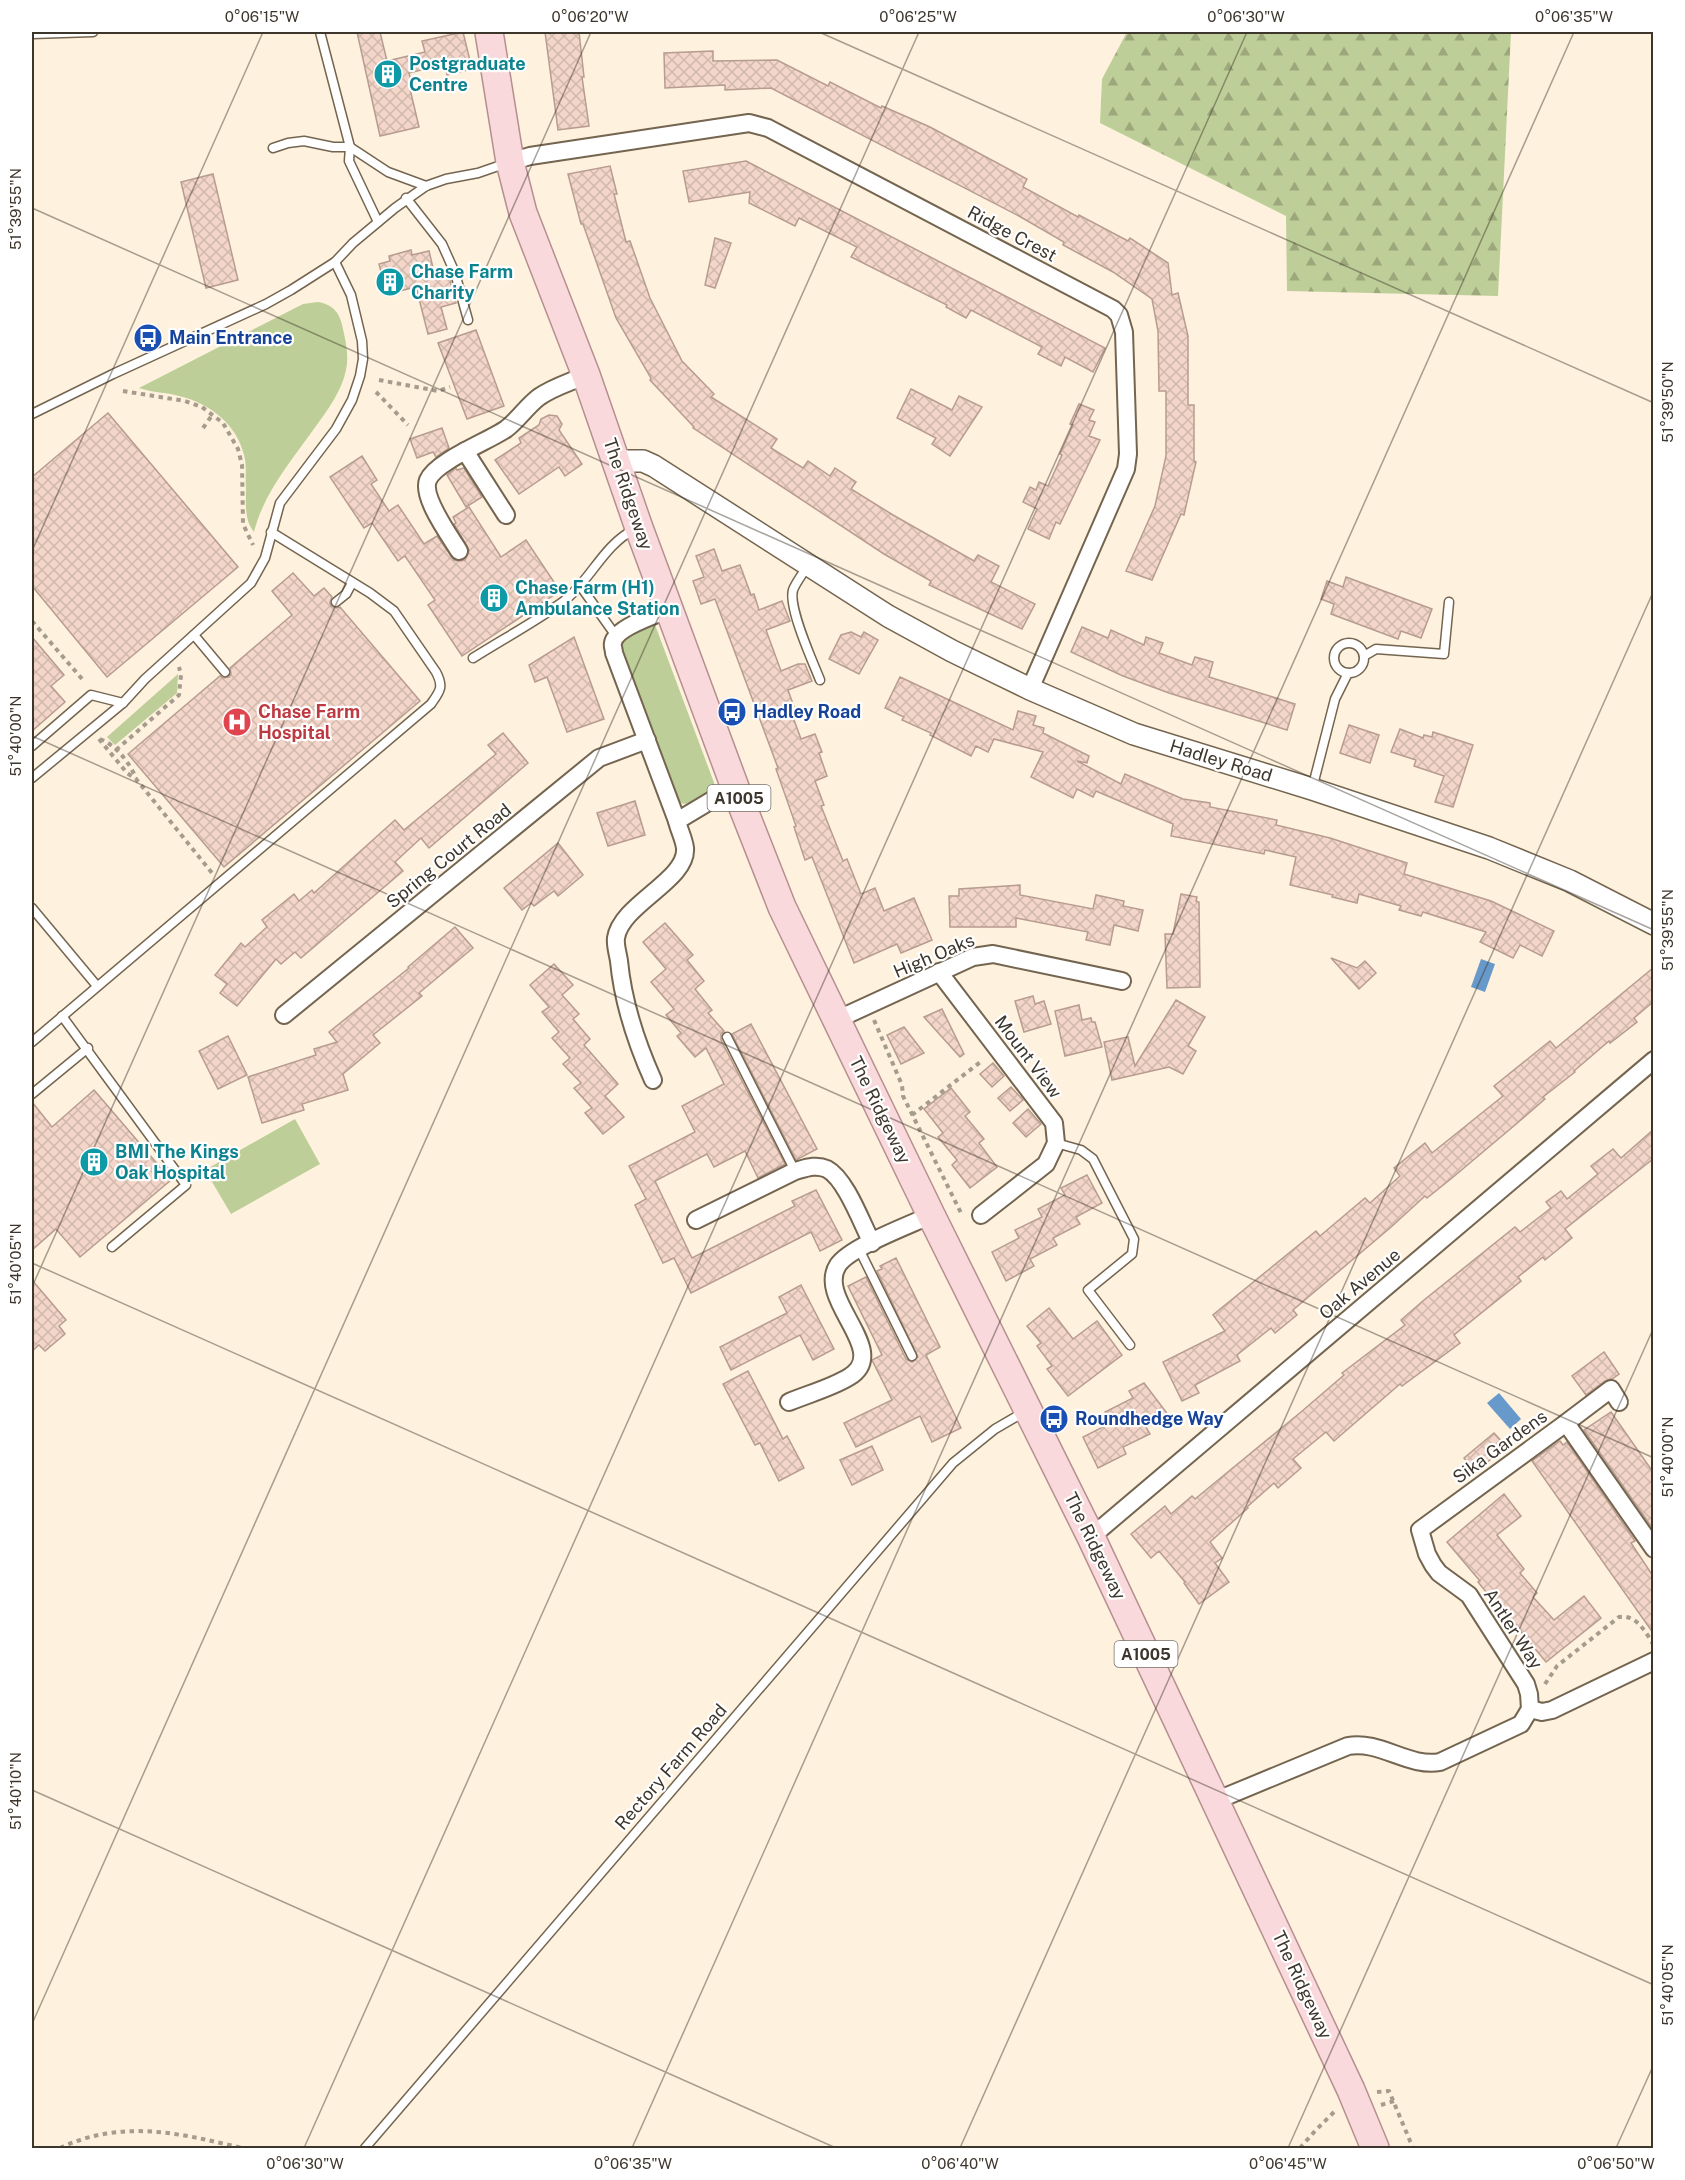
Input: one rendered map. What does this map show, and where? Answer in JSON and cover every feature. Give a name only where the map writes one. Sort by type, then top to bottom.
[{"type":"main road","name":"The Ridgeway","points":[[489,32],[510,162],[523,213],[586,375],[639,528],[782,907],[931,1215],[1021,1413],[1091,1537],[1351,2090],[1375,2148]]},
{"type":"street","name":"Ridge Crest","points":[[510,162],[530,156],[749,123],[779,133],[1113,309],[1119,315],[1125,332],[1128,454],[1126,469],[1030,689]]},
{"type":"street","points":[[459,551],[433,508],[428,480],[437,470],[465,451],[506,428],[540,397],[586,375]]},
{"type":"street","points":[[465,451],[506,515]]},
{"type":"street","name":"Hadley Road","points":[[617,461],[643,461],[654,465],[888,616],[952,651],[1030,689],[1134,734],[1312,789],[1489,848],[1570,881],[1653,924]]},
{"type":"street","points":[[653,1080],[633,1031],[621,979],[616,938],[622,922],[671,876],[682,862],[685,850],[677,822],[614,653],[613,643],[616,636],[635,624],[670,609]]},
{"type":"street","name":"Spring Court Road","points":[[284,1015],[599,758],[647,740]]},
{"type":"street","points":[[677,822],[722,794],[736,790]]},
{"type":"street","name":"High Oaks","points":[[836,1020],[973,957],[993,954],[1122,981]]},
{"type":"street","name":"Mount View","points":[[939,972],[1054,1123],[1056,1143]]},
{"type":"street","name":"Oak Avenue","points":[[1091,1537],[1653,1060]]},
{"type":"street","points":[[981,1215],[1046,1164],[1056,1143]]},
{"type":"street","points":[[696,1220],[795,1171],[809,1166],[820,1167],[834,1174],[840,1182],[865,1246]]},
{"type":"street","points":[[789,1402],[850,1377],[862,1360],[859,1339],[836,1294],[833,1281],[839,1264],[865,1246],[931,1215]]},
{"type":"street","points":[[1566,1423],[1611,1389],[1620,1402]]},
{"type":"street","name":"Sika Gardens","points":[[1420,1530],[1566,1423],[1653,1549]]},
{"type":"street","name":"Antler Way","points":[[1420,1530],[1433,1565],[1439,1573],[1469,1595],[1526,1684],[1530,1702]]},
{"type":"street","points":[[1215,1801],[1348,1746],[1358,1744],[1427,1765],[1440,1762],[1521,1724],[1530,1702],[1542,1712],[1552,1710],[1653,1661]]},
{"type":"lane","points":[[32,34],[93,32]]},
{"type":"lane","points":[[320,32],[350,147],[349,161],[378,222]]},
{"type":"lane","points":[[273,148],[304,141],[333,147],[350,147],[388,172],[426,186]]},
{"type":"lane","points":[[32,414],[266,304],[335,262],[405,198],[426,186],[510,162]]},
{"type":"lane","points":[[405,198],[442,244],[455,273],[468,320]]},
{"type":"lane","points":[[32,778],[123,703],[251,583],[265,558],[280,503],[336,429],[352,400],[360,376],[363,359],[362,341],[351,295],[335,262]]},
{"type":"lane","points":[[473,658],[565,600],[622,536],[639,528]]},
{"type":"lane","points":[[32,1042],[431,704],[440,691],[441,681],[436,672],[394,611],[271,532]]},
{"type":"lane","points":[[808,565],[793,590],[792,598],[800,628],[820,680]]},
{"type":"lane","points":[[336,602],[346,594],[352,583]]},
{"type":"lane","points":[[579,584],[616,636]]},
{"type":"lane","points":[[1364,656],[1376,649],[1444,654],[1449,602]]},
{"type":"lane","points":[[194,635],[225,672]]},
{"type":"lane","points":[[1312,789],[1335,699],[1348,673],[1360,669],[1364,663],[1364,656],[1357,645],[1344,644],[1335,653],[1336,666],[1348,673]]},
{"type":"lane","points":[[32,746],[91,695],[123,703]]},
{"type":"lane","points":[[32,908],[97,987]]},
{"type":"lane","points":[[62,1016],[88,1048],[186,1185],[112,1247]]},
{"type":"lane","points":[[727,1037],[795,1171]]},
{"type":"lane","points":[[32,1094],[88,1048]]},
{"type":"lane","points":[[1056,1143],[1082,1150],[1093,1159],[1134,1239],[1132,1254],[1088,1290],[1130,1345]]},
{"type":"lane","points":[[865,1246],[912,1356]]},
{"type":"lane","name":"Rectory Farm Road","points":[[365,2148],[953,1463],[995,1429],[1021,1413]]},
{"type":"path","points":[[379,380],[438,391],[450,387]]},
{"type":"path","points":[[123,390],[185,400],[213,414],[231,433],[242,465],[243,524],[253,546]]},
{"type":"path","points":[[376,392],[408,424]]},
{"type":"path","points":[[203,428],[213,414]]},
{"type":"path","points":[[32,621],[83,680]]},
{"type":"path","points":[[116,750],[179,694],[181,675],[178,666]]},
{"type":"path","points":[[136,779],[127,773],[99,738],[111,743],[132,769],[136,779],[220,883]]},
{"type":"path","points":[[868,1006],[902,1085],[903,1096],[963,1216]]},
{"type":"path","points":[[912,1115],[997,1049]]},
{"type":"path","points":[[1530,1702],[1549,1680],[1557,1666],[1619,1617],[1624,1616],[1636,1620],[1651,1637],[1653,1646]]},
{"type":"path","points":[[1375,2092],[1389,2091],[1413,2148]]},
{"type":"path","points":[[1300,2148],[1340,2106]]},
{"type":"path","points":[[60,2148],[84,2138],[154,2131],[242,2148]]},
{"type":"green space","points":[[1127,32],[1511,32],[1498,296],[1287,291],[1286,216],[1100,123],[1102,79]]},
{"type":"green space","points":[[318,302],[328,305],[340,318],[347,355],[344,377],[330,407],[272,490],[254,532],[246,511],[244,455],[229,425],[211,410],[190,399],[139,388],[303,304]]},
{"type":"green space","points":[[654,622],[716,788],[702,798],[686,804],[676,800],[621,650],[621,644],[627,635]]},
{"type":"green space","points":[[178,674],[177,693],[115,745],[107,737]]},
{"type":"green space","points":[[295,1119],[320,1164],[231,1214],[205,1170]]},
{"type":"water","points":[[1481,959],[1495,964],[1485,992],[1471,987]]},
{"type":"water","points":[[1499,1393],[1521,1419],[1510,1429],[1487,1403]]},
{"type":"building","name":"Postgraduate Centre","points":[[357,32],[380,32],[387,61],[425,52],[422,41],[463,32],[472,69],[447,75],[445,64],[409,73],[413,88],[410,89],[419,127],[380,136]]},
{"type":"building","points":[[545,32],[579,32],[589,126],[558,130]]},
{"type":"building","points":[[713,51],[713,61],[777,60],[828,86],[830,82],[881,108],[882,106],[930,127],[1027,179],[1023,187],[1128,241],[1130,238],[1168,263],[1172,295],[1178,293],[1188,336],[1188,405],[1194,405],[1194,461],[1196,462],[1184,515],[1181,514],[1152,580],[1126,571],[1155,506],[1166,456],[1166,391],[1159,391],[1158,331],[1152,299],[1113,272],[1063,245],[1064,242],[1019,216],[771,88],[725,90],[725,85],[665,88],[664,53]]},
{"type":"building","points":[[746,161],[1105,348],[1093,372],[1065,357],[1061,366],[1038,354],[1042,347],[971,310],[966,318],[946,307],[947,305],[851,257],[857,247],[799,218],[795,226],[749,203],[750,192],[689,202],[683,171]]},
{"type":"building","points":[[610,166],[617,194],[614,194],[626,242],[630,241],[650,298],[682,361],[714,394],[711,397],[777,439],[771,448],[803,468],[808,461],[830,476],[835,468],[856,482],[851,489],[893,515],[974,561],[978,555],[999,566],[991,582],[1035,604],[1022,629],[929,585],[931,581],[884,554],[693,428],[650,380],[651,378],[616,318],[583,224],[581,224],[568,174]]},
{"type":"building","points":[[213,174],[238,280],[206,288],[181,182]]},
{"type":"building","points":[[715,238],[731,243],[715,288],[705,285]]},
{"type":"building","points":[[411,250],[412,255],[429,251],[435,276],[448,272],[456,303],[441,307],[447,329],[428,334],[416,287],[387,294],[379,264],[390,261],[389,256]]},
{"type":"building","points":[[476,330],[504,406],[467,419],[438,343]]},
{"type":"building","points":[[911,389],[952,410],[959,396],[982,407],[950,456],[932,444],[936,438],[897,418]]},
{"type":"building","points":[[1079,404],[1094,410],[1089,420],[1095,422],[1089,436],[1100,440],[1060,524],[1056,522],[1049,539],[1028,529],[1037,509],[1023,502],[1030,487],[1036,490],[1039,482],[1048,486],[1062,455],[1060,454],[1073,425],[1070,424]]},
{"type":"building","points":[[108,413],[238,567],[107,677],[32,586],[32,477]]},
{"type":"building","points":[[549,415],[557,416],[562,424],[559,430],[582,464],[565,476],[559,467],[519,494],[495,460],[521,443],[519,438],[539,425],[541,419]]},
{"type":"building","points":[[442,428],[449,448],[436,457],[433,452],[417,458],[410,439]]},
{"type":"building","points":[[362,456],[377,480],[371,484],[389,511],[398,505],[424,544],[437,536],[454,560],[465,560],[469,550],[454,524],[456,523],[453,517],[469,507],[501,557],[526,540],[560,591],[462,656],[428,605],[435,600],[405,556],[398,561],[372,523],[364,528],[330,477]]},
{"type":"building","points":[[456,468],[457,470],[464,468],[482,497],[466,507],[447,475]]},
{"type":"building","points":[[714,549],[722,571],[740,565],[759,610],[782,601],[790,621],[766,630],[781,671],[798,664],[805,664],[812,681],[788,690],[794,707],[790,709],[801,739],[815,734],[822,752],[819,753],[827,776],[815,781],[824,805],[821,806],[843,861],[847,859],[861,894],[875,888],[884,911],[914,898],[932,940],[901,953],[897,944],[854,963],[812,857],[805,860],[776,769],[778,768],[715,599],[701,604],[693,581],[704,577],[696,556]]},
{"type":"building","points":[[293,573],[314,596],[324,588],[332,597],[331,606],[340,607],[420,701],[224,867],[128,754],[220,676],[229,677],[230,668],[292,615],[272,591]]},
{"type":"building","points":[[1346,577],[1432,609],[1421,638],[1401,631],[1398,639],[1331,614],[1334,604],[1321,599],[1327,581],[1343,587]]},
{"type":"building","points":[[1082,627],[1108,638],[1111,630],[1144,645],[1146,637],[1163,643],[1159,653],[1192,665],[1195,657],[1213,662],[1209,677],[1295,704],[1287,730],[1169,693],[1123,676],[1071,652]]},
{"type":"building","points":[[851,632],[861,637],[864,632],[878,640],[859,674],[829,659],[841,635]]},
{"type":"building","points":[[32,637],[64,675],[51,686],[65,702],[32,731]]},
{"type":"building","points":[[574,637],[604,719],[567,732],[547,677],[535,682],[529,665]]},
{"type":"building","points":[[900,677],[1013,730],[1018,711],[1036,716],[1033,725],[1044,728],[1043,733],[1089,756],[1087,763],[1077,761],[1121,784],[1125,774],[1183,799],[1210,803],[1210,807],[1277,820],[1276,825],[1330,838],[1407,863],[1404,874],[1491,901],[1554,931],[1542,956],[1520,945],[1513,958],[1480,942],[1486,932],[1423,912],[1421,916],[1399,910],[1401,906],[1359,894],[1357,903],[1290,885],[1296,857],[1265,850],[1264,854],[1171,836],[1173,824],[1096,791],[1093,797],[1077,789],[1073,798],[1031,777],[1043,752],[994,739],[988,752],[976,746],[971,756],[930,735],[931,733],[902,720],[904,717],[885,708]]},
{"type":"building","points":[[1349,725],[1379,735],[1370,763],[1340,753]]},
{"type":"building","points":[[1400,729],[1423,738],[1424,735],[1432,737],[1433,732],[1473,745],[1453,807],[1435,802],[1444,776],[1414,766],[1416,760],[1391,752]]},
{"type":"building","points":[[503,733],[528,763],[429,848],[421,838],[395,862],[403,871],[301,958],[295,952],[281,964],[276,959],[237,1006],[220,993],[227,984],[215,975],[241,943],[245,947],[267,927],[262,920],[294,894],[299,901],[312,890],[314,893],[395,820],[404,830],[496,754],[488,745]]},
{"type":"building","points":[[635,801],[645,835],[608,846],[597,813]]},
{"type":"building","points":[[558,843],[583,875],[558,896],[554,891],[534,906],[531,903],[522,910],[504,888]]},
{"type":"building","points":[[1020,885],[1020,895],[1093,909],[1096,895],[1124,901],[1123,906],[1143,910],[1138,931],[1114,925],[1110,945],[1086,940],[1088,932],[1016,918],[1016,927],[950,927],[949,896],[959,896],[959,889]]},
{"type":"building","points":[[1181,894],[1197,897],[1196,901],[1199,902],[1200,987],[1167,988],[1165,934],[1173,934]]},
{"type":"building","points":[[665,923],[693,955],[687,960],[704,981],[695,989],[712,1010],[708,1013],[724,1031],[721,1034],[721,1040],[785,1164],[758,1178],[745,1151],[714,1167],[707,1154],[655,1181],[692,1258],[795,1206],[792,1201],[816,1190],[842,1240],[820,1251],[811,1232],[691,1293],[674,1258],[663,1263],[635,1205],[646,1199],[629,1166],[695,1132],[682,1106],[724,1084],[706,1048],[695,1057],[677,1036],[681,1033],[666,1015],[674,1009],[651,982],[666,969],[643,942]]},
{"type":"building","points":[[455,927],[473,948],[419,993],[422,996],[373,1035],[380,1043],[343,1074],[348,1090],[302,1104],[304,1110],[262,1123],[248,1077],[316,1055],[314,1049],[337,1042],[329,1032],[409,968]]},
{"type":"building","points":[[1331,958],[1357,968],[1365,961],[1376,973],[1359,989]]},
{"type":"building","points":[[554,964],[573,985],[562,995],[579,1014],[573,1019],[590,1039],[584,1045],[618,1084],[605,1096],[624,1117],[603,1134],[585,1113],[592,1108],[574,1088],[581,1083],[563,1064],[570,1058],[552,1038],[559,1032],[542,1012],[549,1007],[530,985]]},
{"type":"building","points":[[1653,968],[1653,1002],[1634,1018],[1637,1022],[1610,1043],[1609,1041],[1452,1178],[1427,1198],[1425,1196],[1293,1310],[1297,1315],[1275,1333],[1271,1328],[1237,1355],[1240,1361],[1195,1385],[1199,1393],[1182,1401],[1163,1362],[1225,1331],[1213,1315],[1316,1231],[1320,1236],[1365,1198],[1370,1203],[1400,1176],[1394,1168],[1425,1143],[1432,1153],[1503,1096],[1494,1086],[1550,1041],[1556,1048]]},
{"type":"building","points":[[1033,996],[1035,1004],[1044,1001],[1051,1024],[1024,1032],[1015,1001]]},
{"type":"building","points":[[1176,1000],[1205,1017],[1188,1046],[1196,1051],[1183,1074],[1169,1067],[1112,1080],[1104,1042],[1128,1037],[1135,1066]]},
{"type":"building","points":[[1079,1005],[1082,1020],[1091,1018],[1092,1022],[1095,1022],[1102,1047],[1065,1056],[1055,1011]]},
{"type":"building","points":[[942,1009],[964,1054],[960,1057],[924,1017]]},
{"type":"building","points":[[751,1024],[817,1149],[796,1160],[732,1034]]},
{"type":"building","points":[[904,1027],[924,1053],[901,1064],[887,1035]]},
{"type":"building","points":[[228,1036],[247,1075],[218,1089],[199,1051]]},
{"type":"building","points":[[993,1063],[1004,1076],[992,1087],[980,1074]]},
{"type":"building","points":[[1011,1087],[1023,1100],[1010,1111],[998,1098]]},
{"type":"building","points":[[951,1088],[970,1112],[965,1116],[984,1139],[979,1143],[997,1167],[970,1188],[952,1165],[957,1160],[938,1137],[943,1133],[924,1109]]},
{"type":"building","name":"BMI The Kings Oak Hospital","points":[[94,1090],[171,1180],[80,1257],[56,1229],[32,1250],[32,1102],[52,1127]]},
{"type":"building","points":[[1028,1109],[1041,1124],[1026,1137],[1013,1123]]},
{"type":"building","points":[[1653,1130],[1653,1159],[1565,1229],[1572,1238],[1545,1260],[1543,1257],[1518,1277],[1521,1281],[1454,1335],[1460,1343],[1402,1386],[1400,1384],[1334,1441],[1326,1432],[1293,1459],[1301,1468],[1278,1488],[1274,1483],[1210,1542],[1222,1558],[1215,1563],[1229,1582],[1199,1604],[1185,1582],[1159,1551],[1151,1558],[1131,1534],[1165,1506],[1171,1514],[1192,1496],[1195,1499],[1301,1412],[1344,1375],[1342,1373],[1405,1325],[1401,1320],[1424,1300],[1515,1227],[1520,1232],[1551,1208],[1546,1202],[1561,1191],[1567,1199],[1598,1174],[1591,1166],[1613,1149],[1621,1158]]},
{"type":"building","points":[[1087,1175],[1102,1203],[1076,1217],[1080,1224],[1053,1238],[1057,1245],[1030,1259],[1034,1266],[1006,1281],[992,1252],[1019,1238],[1015,1230],[1042,1217],[1038,1209],[1065,1195],[1061,1188]]},
{"type":"building","points":[[896,1258],[940,1347],[926,1355],[961,1428],[932,1442],[920,1416],[856,1447],[844,1423],[892,1400],[872,1360],[882,1355],[848,1286],[866,1277],[906,1359],[912,1362],[918,1357],[877,1271],[882,1269],[880,1266]]},
{"type":"building","points":[[32,1280],[66,1320],[59,1326],[65,1334],[45,1351],[39,1345],[32,1351]]},
{"type":"building","points":[[801,1285],[834,1349],[813,1360],[800,1335],[731,1370],[720,1347],[787,1313],[779,1297]]},
{"type":"building","points":[[1049,1308],[1073,1339],[1097,1321],[1122,1355],[1068,1396],[1047,1369],[1052,1366],[1037,1346],[1041,1343],[1027,1326]]},
{"type":"building","points":[[1604,1352],[1619,1374],[1586,1395],[1572,1376]]},
{"type":"building","points":[[748,1371],[783,1439],[787,1436],[804,1468],[779,1481],[760,1443],[755,1445],[723,1384]]},
{"type":"building","points":[[1144,1383],[1169,1416],[1146,1427],[1150,1434],[1123,1447],[1126,1454],[1098,1468],[1083,1437],[1111,1423],[1105,1412],[1133,1398],[1129,1391]]},
{"type":"building","points":[[1611,1412],[1653,1472],[1653,1529],[1584,1430]]},
{"type":"building","points":[[1494,1433],[1506,1446],[1476,1472],[1464,1458]]},
{"type":"building","points":[[1560,1441],[1563,1445],[1567,1442],[1635,1541],[1631,1543],[1653,1576],[1653,1633],[1532,1461]]},
{"type":"building","points":[[872,1446],[883,1470],[852,1485],[840,1460]]},
{"type":"building","points":[[1504,1494],[1521,1516],[1497,1535],[1524,1569],[1520,1573],[1537,1593],[1533,1597],[1554,1620],[1584,1596],[1601,1618],[1546,1662],[1508,1616],[1506,1618],[1493,1604],[1495,1603],[1478,1582],[1480,1581],[1447,1542]]},
{"type":"place","name":"Postgraduate Centre","points":[[388,74]]},
{"type":"place","name":"Chase Farm Charity","points":[[390,282]]},
{"type":"place","name":"Main Entrance","points":[[148,338]]},
{"type":"place","name":"Chase Farm (H1) Ambulance Station","points":[[494,598]]},
{"type":"place","name":"Hadley Road","points":[[732,712]]},
{"type":"place","name":"Chase Farm Hospital","points":[[237,722]]},
{"type":"place","name":"BMI The Kings Oak Hospital","points":[[94,1162]]},
{"type":"place","name":"Roundhedge Way","points":[[1054,1419]]}]
